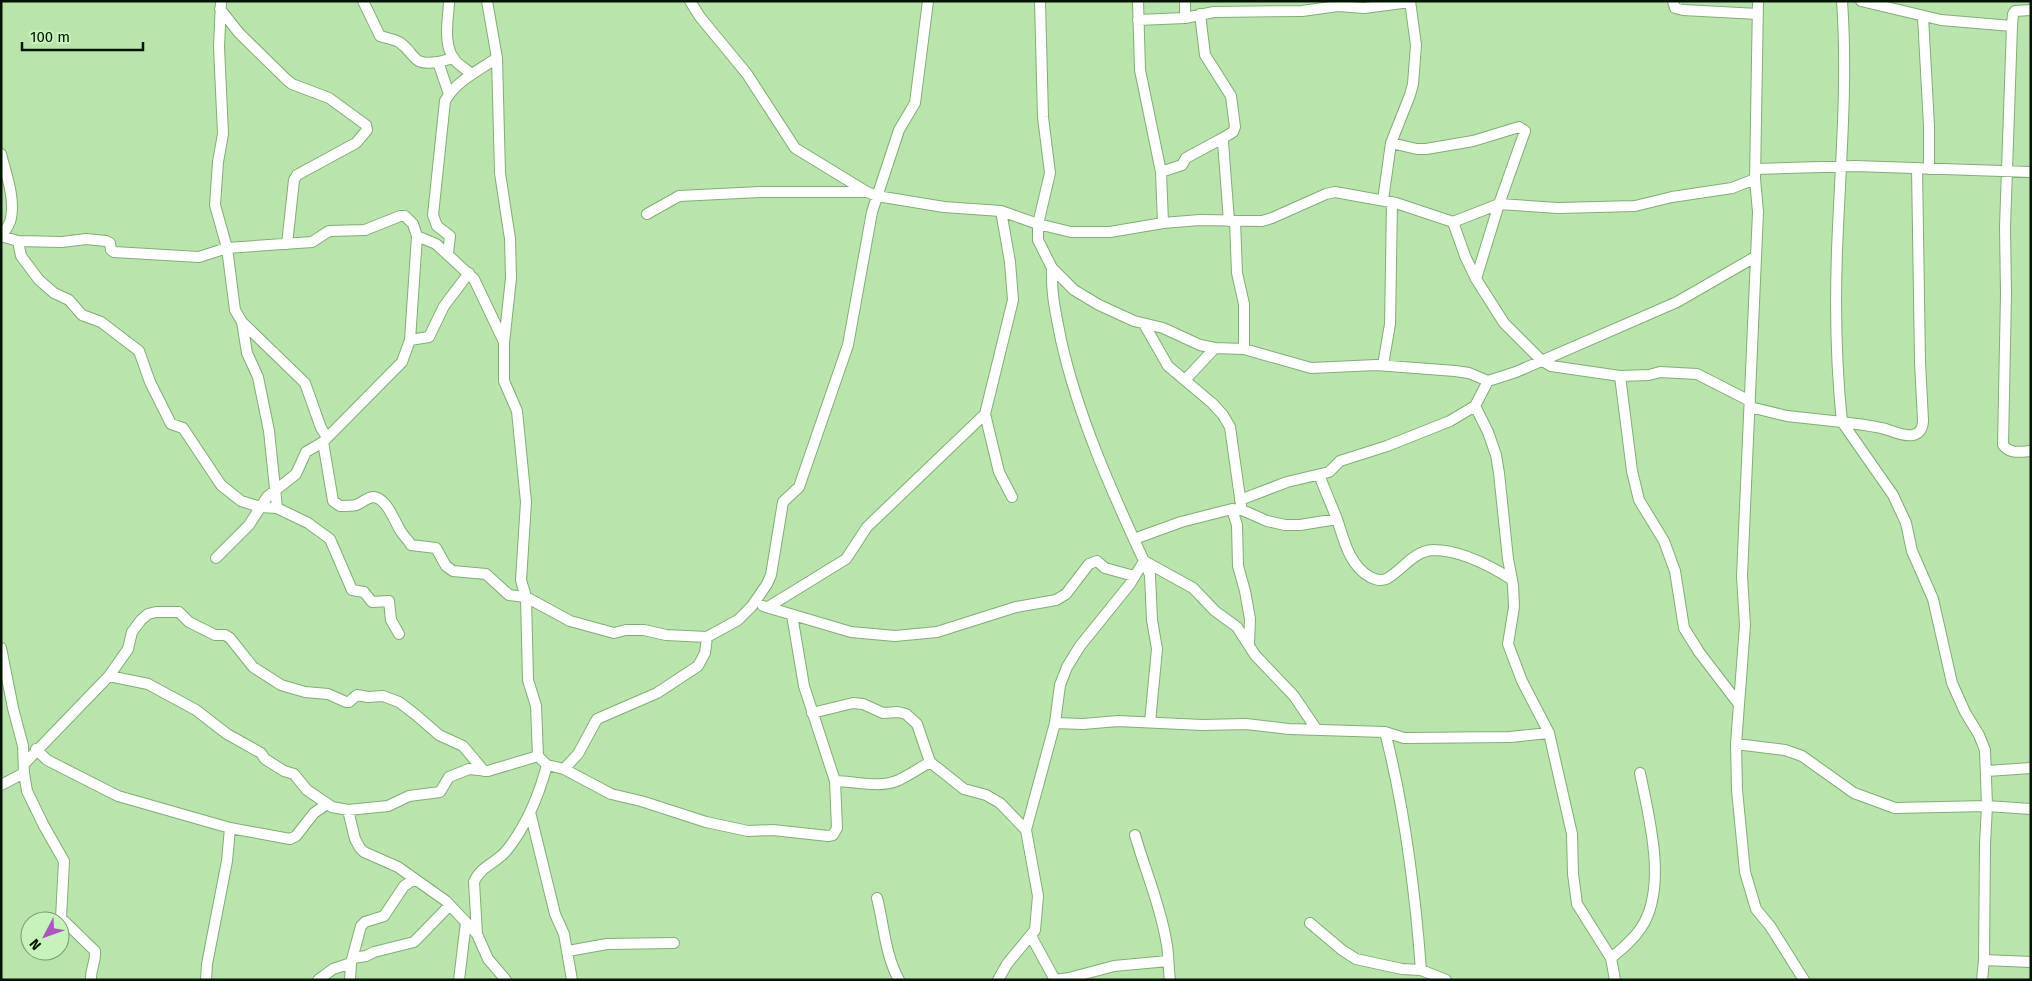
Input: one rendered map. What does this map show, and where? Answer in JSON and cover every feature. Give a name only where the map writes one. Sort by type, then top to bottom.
[{"type":"street","points":[[363,1],[380,36],[400,43],[419,61],[425,64],[454,58]]},
{"type":"street","points":[[487,1],[497,58],[500,173],[510,239],[511,269],[504,343],[504,381],[517,411],[526,502],[521,580],[526,597],[528,680],[536,706],[538,756],[547,765],[564,769],[610,794],[641,801],[706,822],[748,831],[773,830],[833,835],[837,828],[835,781],[804,686],[792,615]]},
{"type":"street","points":[[690,1],[700,17],[747,74],[795,148],[872,194]]},
{"type":"street","points":[[220,5],[219,47],[223,134],[218,162],[215,205],[227,248],[235,310],[242,322],[305,383],[325,440],[334,501],[340,506],[352,506],[374,498],[380,500],[413,547],[436,548],[449,569],[457,572],[486,574],[509,595],[526,597],[570,621],[614,632],[644,630],[666,634],[707,637],[733,624],[752,606],[767,584],[771,574],[783,502],[799,486],[848,345],[872,194],[899,130],[916,98],[928,1]]},
{"type":"street","points":[[1040,1],[1043,117],[1050,173],[1038,224],[1038,240],[1052,268],[1065,282],[1086,297],[1144,324],[1163,328],[1200,345],[1215,348],[1244,348],[1311,368],[1383,365],[1454,370],[1488,381],[1516,372],[1677,302],[1755,257]]},
{"type":"street","points":[[1138,1],[1140,70],[1161,172],[1164,223]]},
{"type":"street","points":[[1185,1],[1186,18]]},
{"type":"street","points":[[1673,1],[1675,8],[1683,10],[1758,14]]},
{"type":"street","points":[[1758,1],[1756,174],[1758,212],[1750,357],[1750,404],[1742,576],[1745,625],[1736,744],[1741,833],[1745,872],[1750,893],[1756,909],[1770,926],[1804,980]]},
{"type":"street","points":[[1842,1],[1844,23],[1837,254],[1836,368],[1842,422],[1893,494],[1906,523],[1912,551],[1933,599],[1952,683],[1965,712],[1980,735],[1984,750],[1988,806],[1985,844],[1984,960],[1982,980]]},
{"type":"street","points":[[1861,1],[1940,20],[2012,26]]},
{"type":"street","points":[[1138,20],[1186,18],[1214,12],[1302,12],[1338,6],[1364,8],[1410,2],[1416,45],[1413,84],[1391,143],[1387,201],[1390,324],[1383,365]]},
{"type":"street","points":[[449,3],[448,40],[454,58],[472,74]]},
{"type":"street","points":[[220,5],[239,33],[287,80],[329,98],[366,125],[367,130],[356,143],[297,175],[294,180],[287,244]]},
{"type":"street","points":[[2031,10],[2016,11],[2013,14],[2012,26],[2010,116],[2006,171],[2003,445],[2006,449],[2013,452],[2031,451]]},
{"type":"street","points":[[1161,172],[1182,165],[1186,158],[1233,132],[1235,127],[1231,96],[1205,55],[1200,14]]},
{"type":"street","points":[[1923,17],[1930,169]]},
{"type":"street","points":[[448,253],[450,236],[436,226],[433,215],[446,101],[449,94],[472,74],[497,58]]},
{"type":"street","points":[[438,62],[449,94]]},
{"type":"street","points":[[1391,143],[1417,149],[1426,149],[1473,141],[1522,128],[1525,131],[1476,279]]},
{"type":"street","points":[[1223,138],[1237,273],[1244,304],[1244,348]]},
{"type":"street","points":[[1,154],[10,189],[12,210],[11,219],[1,236],[18,241],[62,242],[86,239],[106,241],[110,243],[111,250],[114,252],[187,257],[208,255],[227,248],[312,242],[329,231],[365,230],[400,216],[409,218],[413,224],[417,236],[410,340],[402,362],[325,440],[306,452],[296,474],[263,500],[249,525],[216,558]]},
{"type":"street","points":[[647,214],[679,196],[760,192],[872,194],[944,208],[1001,211],[1038,224],[1071,232],[1103,233],[1164,223],[1200,220],[1268,220],[1330,192],[1387,201],[1453,222],[1500,204],[1558,208],[1635,206],[1672,197],[1732,188],[1756,174],[1855,166],[2031,172]]},
{"type":"street","points":[[1453,222],[1465,256],[1476,279],[1504,323],[1541,360],[1550,366],[1620,376],[1649,375],[1660,372],[1697,374],[1750,404],[1786,416],[1842,422],[1882,428],[1904,435],[1914,435],[1923,426],[1920,362],[1918,168]]},
{"type":"street","points":[[1001,211],[1010,262],[1013,300],[985,414],[999,472],[1012,497]]},
{"type":"street","points":[[417,236],[431,241],[448,253],[469,273],[476,282],[504,343]]},
{"type":"street","points":[[18,241],[20,256],[39,280],[54,292],[69,300],[82,316],[101,322],[139,351],[150,382],[171,424],[183,428],[223,488],[241,501],[260,507],[277,508],[308,523],[330,539],[352,590],[364,592],[372,602],[389,601],[391,620],[399,634]]},
{"type":"street","points":[[1052,268],[1052,293],[1069,377],[1105,470],[1150,576],[1152,620],[1157,649],[1150,722]]},
{"type":"street","points":[[410,340],[429,337],[444,306],[469,273]]},
{"type":"street","points":[[242,322],[247,353],[258,377],[269,432],[277,508]]},
{"type":"street","points":[[1144,324],[1168,366],[1212,403],[1223,415],[1230,427],[1240,500],[1237,510],[1238,566],[1250,619],[1249,644]]},
{"type":"street","points":[[1186,380],[1215,348]]},
{"type":"street","points":[[1620,376],[1632,471],[1640,500],[1664,541],[1676,572],[1684,628],[1699,652],[1738,703]]},
{"type":"street","points":[[1240,500],[1287,482],[1329,472],[1340,461],[1387,446],[1450,421],[1475,406],[1488,381]]},
{"type":"street","points":[[1475,406],[1488,432],[1496,455],[1514,607],[1508,644],[1522,681],[1549,733],[1572,834],[1573,874],[1577,904],[1580,912],[1611,958],[1615,980]]},
{"type":"street","points":[[768,607],[846,559],[868,527],[985,414]]},
{"type":"street","points":[[1319,475],[1337,519],[1346,549],[1362,572],[1376,580],[1382,581],[1388,578],[1408,561],[1432,550],[1485,562],[1511,579]]},
{"type":"street","points":[[1134,539],[1181,522],[1237,510],[1285,526],[1337,519]]},
{"type":"street","points":[[752,606],[768,607],[851,632],[895,636],[938,632],[1016,606],[1056,600],[1066,594],[1093,561],[1105,568],[1134,576]]},
{"type":"street","points":[[1144,561],[1193,588],[1215,611],[1237,627],[1255,655],[1294,696],[1317,730]]},
{"type":"street","points":[[998,980],[1007,964],[1035,930],[1038,896],[1026,830],[1055,723],[1060,685],[1067,667],[1080,646],[1130,584],[1144,561]]},
{"type":"street","points":[[1,785],[24,768],[36,749],[109,676],[128,649],[132,632],[148,614],[156,612],[179,612],[189,622],[215,635],[225,635],[230,638],[253,667],[289,689],[328,694],[346,702],[349,702],[357,695],[390,697],[416,715],[439,735],[463,746],[484,772]]},
{"type":"street","points":[[564,769],[578,754],[597,719],[657,693],[698,666],[705,653],[707,637]]},
{"type":"street","points":[[1,648],[23,746],[27,791],[64,861],[61,918],[95,951],[95,964],[91,973],[91,980]]},
{"type":"street","points":[[109,676],[148,684],[196,710],[228,734],[261,753],[265,759],[294,774],[307,790],[314,793],[327,804],[348,810],[388,806],[409,796],[440,792],[448,777],[469,769],[484,772],[538,756]]},
{"type":"street","points":[[812,713],[853,704],[863,704],[883,713],[898,712],[906,714],[917,724],[930,762],[964,789],[986,795],[1000,803],[1026,830]]},
{"type":"street","points":[[1055,723],[1083,724],[1118,721],[1202,725],[1246,724],[1289,729],[1385,732],[1404,738],[1510,737],[1549,733]]},
{"type":"street","points":[[1385,732],[1398,782],[1407,839],[1417,915],[1421,970]]},
{"type":"street","points":[[1736,744],[1785,750],[1802,756],[1854,793],[1895,808],[1988,806],[2031,809]]},
{"type":"street","points":[[36,749],[47,760],[118,796],[230,828],[290,839],[296,836],[314,813],[327,804]]},
{"type":"street","points":[[835,781],[874,785],[888,784],[899,780],[930,762]]},
{"type":"street","points":[[506,980],[488,958],[479,942],[474,882],[476,876],[506,852],[530,812],[542,784],[547,765]]},
{"type":"street","points":[[1987,771],[2031,768]]},
{"type":"street","points":[[1611,958],[1626,946],[1642,928],[1651,906],[1655,871],[1651,828],[1640,773]]},
{"type":"street","points":[[348,810],[355,838],[364,852],[398,866],[450,904],[477,934]]},
{"type":"street","points":[[530,812],[555,914],[564,934],[572,980]]},
{"type":"street","points":[[206,980],[227,860],[230,828]]},
{"type":"street","points":[[1135,835],[1150,885],[1158,904],[1167,942],[1170,980]]},
{"type":"street","points":[[350,980],[352,961],[363,924],[384,916],[404,886],[415,879]]},
{"type":"street","points":[[877,898],[888,953],[899,980]]},
{"type":"street","points":[[318,980],[334,969],[374,952],[414,942],[450,904]]},
{"type":"street","points":[[459,980],[466,922]]},
{"type":"street","points":[[1310,923],[1342,950],[1356,959],[1384,966],[1421,970],[1446,980]]},
{"type":"street","points":[[1031,936],[1055,980],[1114,966],[1168,960]]},
{"type":"street","points":[[568,951],[607,944],[674,943]]},
{"type":"street","points":[[1984,960],[2031,962]]}]
